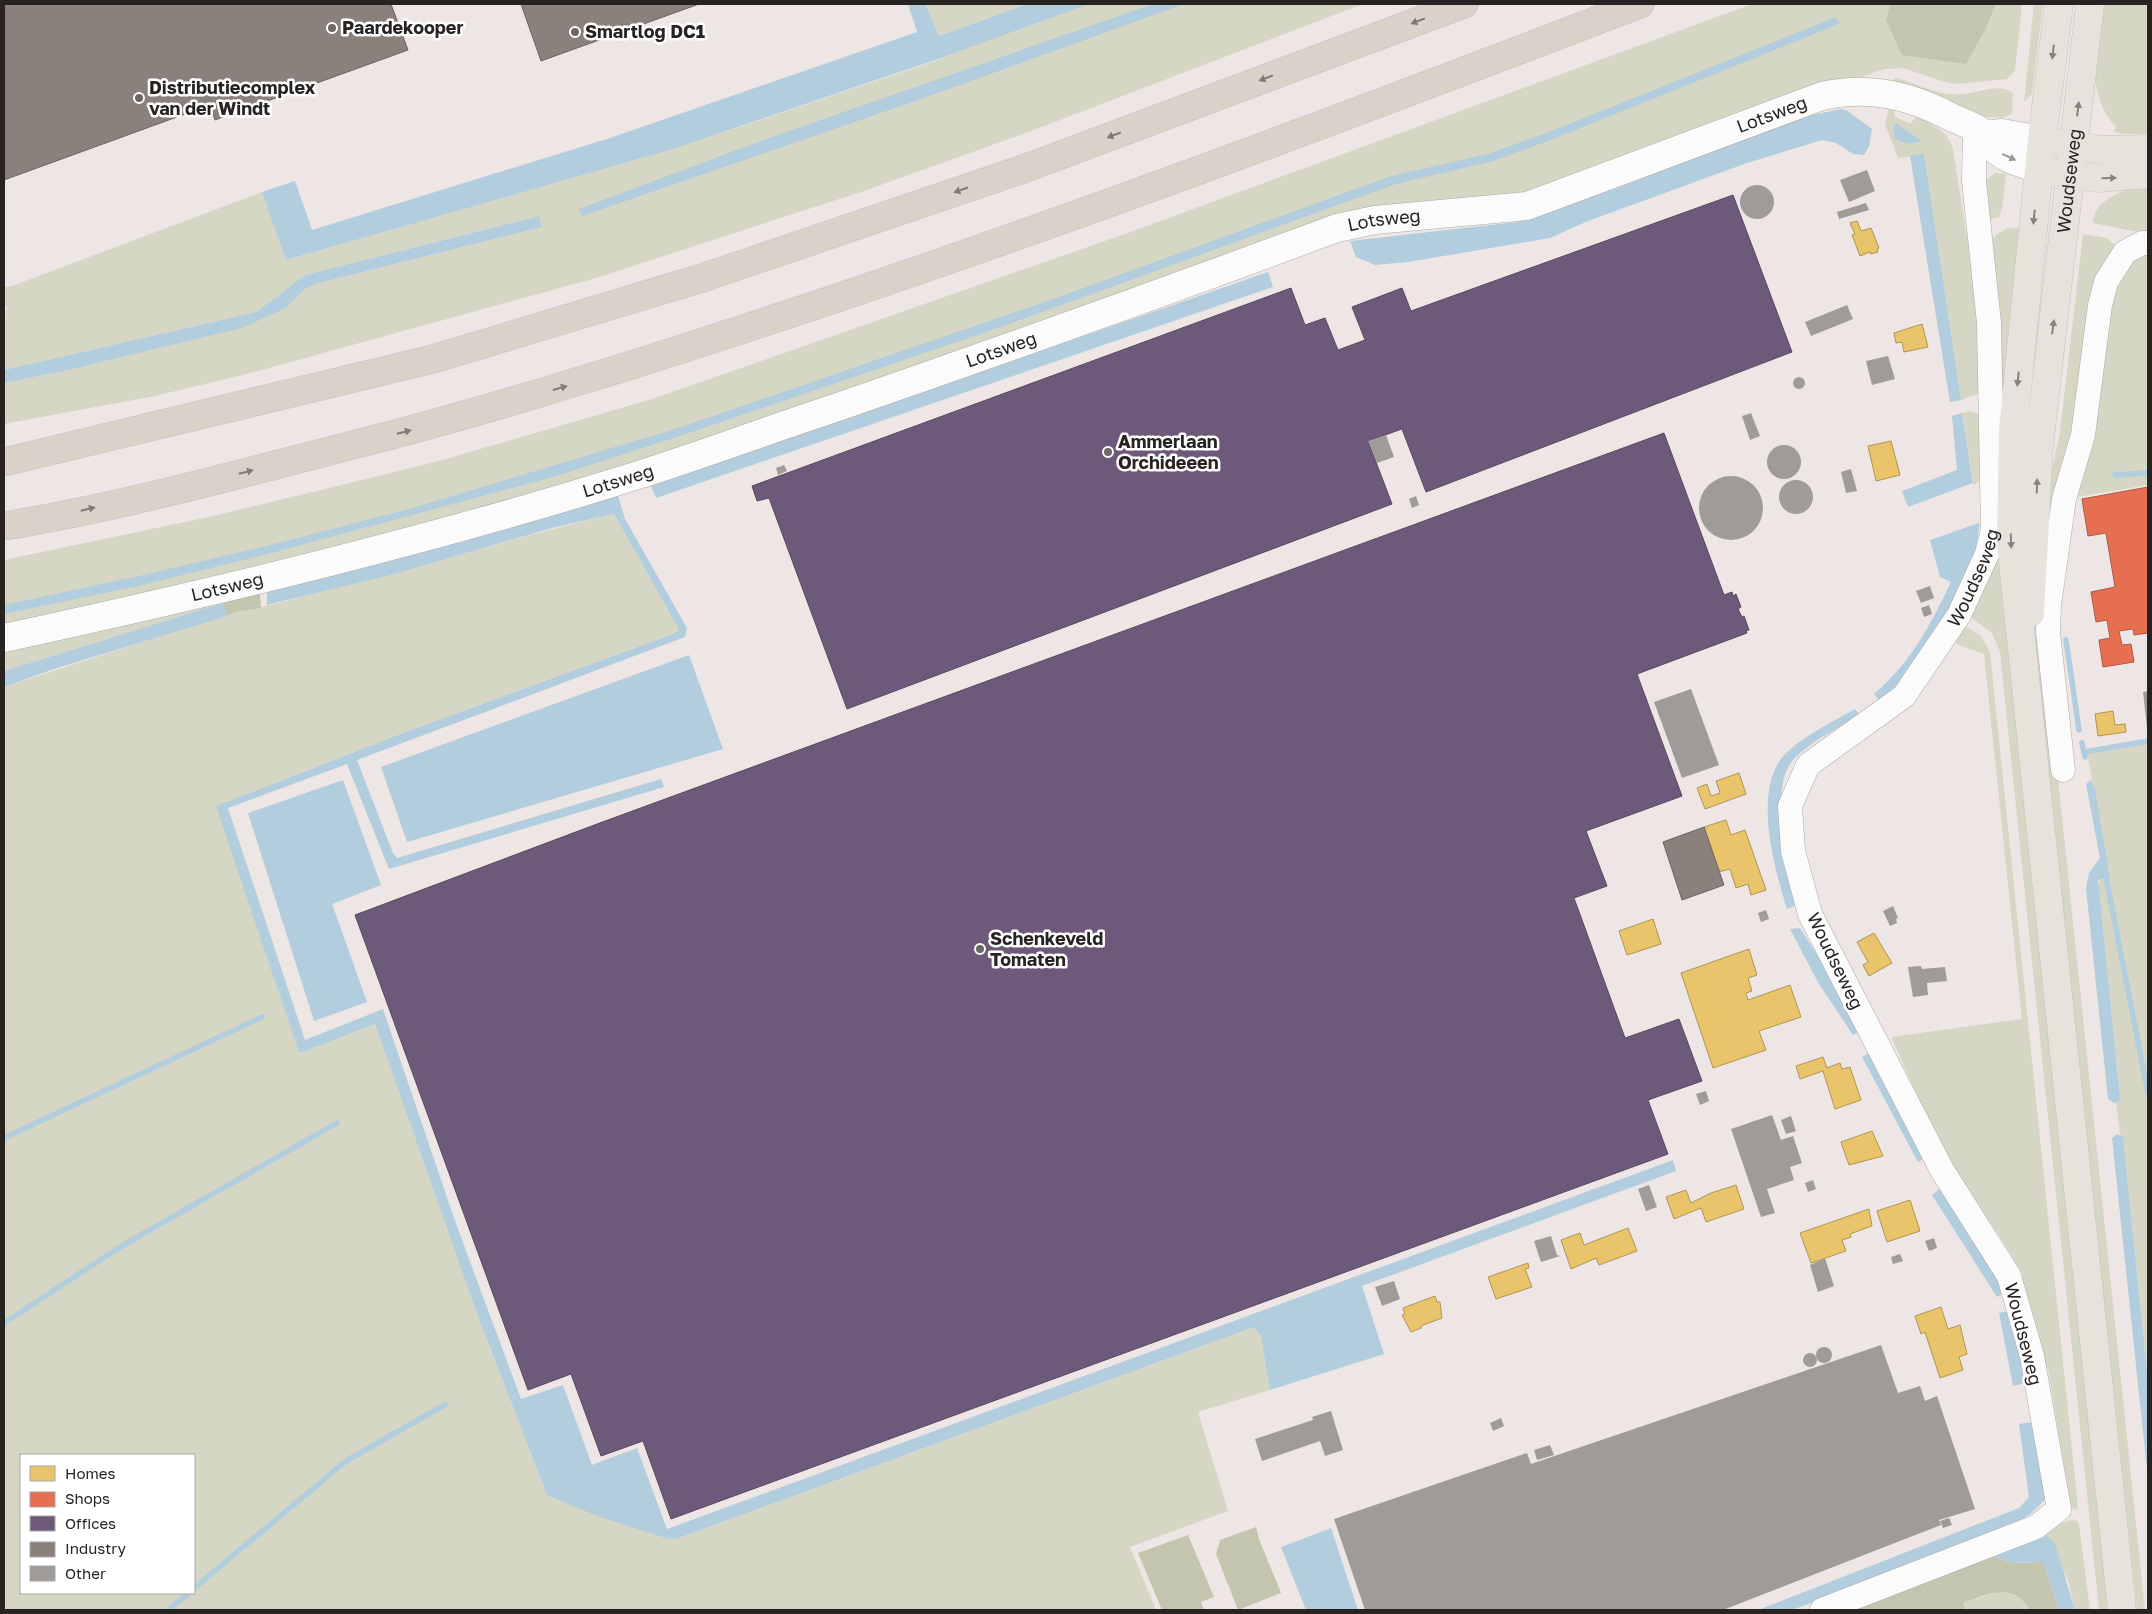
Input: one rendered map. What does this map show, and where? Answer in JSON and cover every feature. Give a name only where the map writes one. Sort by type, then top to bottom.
[{"type":"highway","points":[[5,461],[433,360],[702,278],[1026,168],[1464,4]]},
{"type":"highway","points":[[4,526],[41,520],[221,479],[423,427],[591,379],[1036,230],[1640,4]]},
{"type":"highway","points":[[4,536],[41,520]]},
{"type":"main road","name":"Woudseweg","points":[[2059,4],[2042,140],[2013,429],[2010,496],[2014,589],[2023,657],[2122,1610]]},
{"type":"main road","name":"Woudseweg","points":[[2023,657],[2031,608],[2039,445],[2090,4]]},
{"type":"main road","points":[[2042,140],[2103,150],[2148,149]]},
{"type":"main road","points":[[2039,169],[2098,178],[2148,174]]},
{"type":"street","name":"Lotsweg","points":[[4,638],[261,580],[500,517],[638,475],[1047,335],[1337,228],[1375,220],[1527,206],[1809,99],[1851,91],[1884,92],[1902,96],[1934,108],[1980,132],[2001,154],[2039,169]]},
{"type":"street","name":"Lotsweg","points":[[1980,132],[2002,133],[2042,140]]},
{"type":"street","name":"Woudseweg","points":[[1822,1610],[2036,1527],[2059,1510],[2032,1356],[2009,1276],[1942,1170],[1814,923],[1793,851],[1790,806],[1808,765],[1904,696],[1959,615],[1987,554],[1993,530],[1989,323],[1974,181],[1980,132]]},
{"type":"street","points":[[2063,770],[2048,632],[2049,605],[2064,499],[2084,435],[2100,305],[2106,282],[2126,252],[2145,243]]},
{"type":"green space","points":[[925,4],[1027,4],[939,36]]},
{"type":"green space","points":[[1056,4],[1363,4],[1026,133],[864,191],[596,278],[247,374],[155,396],[4,424],[4,383],[59,372],[286,308],[305,289],[319,283],[542,227],[538,216],[305,275],[256,312],[4,370],[4,327],[7,306],[4,306],[4,287],[12,286],[262,192],[287,260],[570,177],[621,164],[724,132],[935,61]]},
{"type":"green space","points":[[1752,4],[1890,4],[1886,21],[1986,28],[1996,4],[2022,4],[2015,71],[2007,79],[1957,84],[1903,68],[1884,69],[1528,193],[1465,201],[646,463],[449,523],[4,628],[4,560],[218,515],[439,461],[652,399],[1125,234]]},
{"type":"green space","points":[[1890,4],[1996,4],[1986,28],[1966,64],[1902,55],[1886,20]]},
{"type":"green space","points":[[2034,4],[2043,4],[2032,94],[2024,102]]},
{"type":"green space","points":[[2100,4],[2148,4],[2148,134],[2122,134],[2113,131],[2116,127],[2106,114],[2100,99],[2096,84],[2095,52]]},
{"type":"green space","points":[[1897,78],[1947,94],[1963,94],[2001,88],[2013,93],[2012,114],[2002,118],[1984,117],[1887,82]]},
{"type":"green space","points":[[1889,107],[1895,109],[1894,116],[1910,124],[1916,117],[1939,128],[1947,137],[1953,149],[1967,238],[1973,243],[1975,256],[1980,393],[1961,400],[1924,155],[1898,158],[1885,124]]},
{"type":"green space","points":[[1995,173],[2006,174],[2002,208],[1999,217],[1986,221],[1986,180]]},
{"type":"green space","points":[[2148,182],[2148,234],[2093,223],[2095,214],[2106,200],[2123,191]]},
{"type":"green space","points":[[2008,228],[2025,229],[2010,381],[2110,1610],[2099,1610],[2000,652],[1992,633],[1969,616],[1991,555],[1991,243],[1997,234]]},
{"type":"green space","points":[[2083,234],[2106,238],[2115,245],[2082,399],[2059,484],[2058,779],[2145,1610],[2137,1610],[2035,668],[2034,606],[2044,507],[2060,432]]},
{"type":"green space","points":[[2148,251],[2148,485],[2071,498],[2106,317],[2123,266]]},
{"type":"green space","points":[[1971,411],[1981,415],[1983,478],[1974,485],[1962,413]]},
{"type":"green space","points":[[614,514],[679,630],[673,634],[403,733],[216,806],[303,1052],[375,1024],[477,1314],[547,1495],[676,1539],[1254,1327],[1261,1336],[1270,1390],[1198,1412],[1228,1511],[1130,1547],[1156,1610],[4,1610],[4,687],[235,612],[271,605]]},
{"type":"green space","points":[[260,593],[261,608],[235,612],[227,616],[223,603]]},
{"type":"green space","points":[[216,598],[223,603],[4,671],[4,645]]},
{"type":"green space","points":[[1965,626],[1981,636],[1990,652],[2078,1508],[2074,1510],[2071,1506],[2048,1369],[2013,1276],[2023,1275],[2009,1250],[1950,1162],[1891,1037],[2022,1019],[1984,654],[1959,645],[1951,637]]},
{"type":"green space","points":[[2148,740],[2148,1380],[2123,1137],[2120,1134],[2116,1102],[2120,1093],[2098,886],[2100,879],[2110,878],[2087,752]]},
{"type":"green space","points":[[2074,1519],[2079,1523],[2090,1610],[2075,1610],[2068,1580],[2042,1530]]},
{"type":"green space","points":[[1256,1527],[1281,1593],[1238,1610],[1216,1554],[1220,1540]]},
{"type":"green space","points":[[1188,1535],[1214,1597],[1201,1602],[1204,1610],[1162,1610],[1138,1553]]},
{"type":"green space","points":[[1989,1555],[2012,1563],[2043,1562],[2059,1610],[2030,1610],[2016,1595],[2000,1592],[1963,1603],[1965,1610],[1852,1610]]},
{"type":"green space","points":[[1997,1592],[2008,1593],[2020,1598],[2030,1610],[1965,1610],[1963,1603]]},
{"type":"water","points":[[908,4],[925,4],[939,36],[1027,4],[1089,4],[935,60],[676,148],[286,260],[262,192],[295,181],[312,230],[610,138],[917,32]]},
{"type":"water","points":[[1153,4],[1184,4],[924,98],[582,216],[579,209],[758,142]]},
{"type":"water","points":[[1836,17],[1839,24],[1548,141],[1490,162],[1396,184],[995,329],[680,436],[553,477],[275,552],[138,586],[4,614],[4,605],[139,576],[278,543],[416,507],[681,427],[1056,298],[1391,176],[1488,154],[1549,132]]},
{"type":"water","points":[[1841,109],[1846,110],[1872,129],[1869,146],[1864,155],[1853,154],[1836,143],[1822,140],[1747,163],[1588,221],[1550,238],[1408,262],[1375,265],[1356,257],[1350,241],[1517,222],[1615,189],[1803,117]]},
{"type":"water","points":[[1897,124],[1922,141],[1908,144],[1895,139],[1893,125]]},
{"type":"water","points":[[1924,154],[1961,400],[1950,402],[1910,156]]},
{"type":"water","points":[[539,216],[542,227],[319,283],[305,289],[286,308],[242,328],[59,372],[4,383],[4,370],[256,312],[305,275]]},
{"type":"water","points":[[1268,272],[1273,287],[656,498],[651,486]]},
{"type":"water","points":[[1962,413],[1973,483],[1908,507],[1902,491],[1957,470],[1952,416]]},
{"type":"water","points":[[618,496],[625,519],[687,628],[685,637],[357,760],[393,853],[397,858],[661,779],[664,787],[389,869],[347,764],[228,808],[305,1040],[383,1009],[455,1221],[521,1399],[563,1385],[592,1465],[637,1448],[667,1529],[1673,1160],[1676,1171],[1362,1286],[1384,1354],[1270,1390],[1261,1336],[1254,1327],[676,1539],[666,1538],[600,1517],[547,1495],[477,1314],[375,1024],[299,1052],[216,806],[403,733],[673,634],[679,630],[614,514],[556,527],[394,574],[267,605],[267,592]]},
{"type":"water","points":[[1979,523],[1972,561],[1955,601],[1909,671],[1880,701],[1874,694],[1909,656],[1936,613],[1951,582],[1940,577],[1930,540]]},
{"type":"water","points":[[223,603],[227,616],[54,669],[4,687],[4,671]]},
{"type":"water","points":[[689,655],[723,749],[407,842],[381,767]]},
{"type":"water","points":[[1855,709],[1859,715],[1800,753],[1785,773],[1781,809],[1786,851],[1797,905],[1787,909],[1776,872],[1769,828],[1768,806],[1770,785],[1776,767],[1787,752],[1803,740]]},
{"type":"water","points":[[343,780],[381,885],[332,904],[367,1002],[314,1021],[248,813]]},
{"type":"water","points":[[2091,780],[2095,789],[2110,878],[2098,881],[2120,1096],[2118,1102],[2114,1103],[2108,1099],[2086,888],[2089,873],[2100,858],[2086,784]]},
{"type":"water","points":[[1800,928],[1864,1029],[1853,1035],[1819,984],[1790,929]]},
{"type":"water","points":[[1872,1052],[1927,1156],[1918,1162],[1862,1057]]},
{"type":"water","points":[[2117,1134],[2123,1137],[2148,1380],[2148,1479],[2112,1138]]},
{"type":"water","points":[[1941,1188],[2006,1292],[1997,1297],[1932,1195]]},
{"type":"water","points":[[2012,1310],[2026,1383],[2013,1386],[1999,1313]]},
{"type":"water","points":[[2034,1422],[2046,1499],[2030,1514],[2007,1529],[1792,1610],[1758,1610],[2019,1508],[2029,1497],[2019,1424]]},
{"type":"water","points":[[1331,1528],[1358,1610],[1306,1610],[1281,1547]]},
{"type":"water","points":[[2042,1530],[2055,1544],[2075,1610],[2059,1610],[2043,1562],[2012,1563],[1989,1555]]},
{"type":"building: Homes","points":[[1857,221],[1861,231],[1871,228],[1879,248],[1877,249],[1878,252],[1871,254],[1870,252],[1860,256],[1852,235],[1855,234],[1850,223]]},
{"type":"building: Homes","points":[[1922,324],[1928,347],[1904,352],[1902,342],[1896,343],[1894,333]]},
{"type":"building: Homes","points":[[1891,441],[1900,475],[1876,481],[1868,446]]},
{"type":"building: Homes","points":[[2113,711],[2115,725],[2125,724],[2126,732],[2098,736],[2095,714]]},
{"type":"building: Homes","points":[[1739,773],[1746,794],[1705,809],[1697,788],[1707,784],[1711,796],[1720,793],[1716,781]]},
{"type":"building: Homes","points":[[1726,820],[1731,835],[1745,830],[1766,890],[1751,895],[1748,884],[1736,888],[1730,869],[1719,872],[1704,827]]},
{"type":"building: Homes","points":[[1653,919],[1661,944],[1627,955],[1619,931]]},
{"type":"building: Homes","points":[[1874,933],[1892,963],[1869,976],[1863,965],[1868,962],[1857,942]]},
{"type":"building: Homes","points":[[1749,949],[1757,975],[1748,978],[1752,991],[1746,993],[1748,1000],[1790,985],[1801,1017],[1759,1031],[1766,1050],[1713,1068],[1681,973]]},
{"type":"building: Homes","points":[[1823,1057],[1827,1068],[1840,1063],[1842,1069],[1850,1067],[1861,1100],[1835,1109],[1823,1071],[1800,1079],[1796,1066]]},
{"type":"building: Homes","points":[[1872,1131],[1883,1156],[1849,1165],[1841,1142]]},
{"type":"building: Homes","points":[[1736,1185],[1744,1209],[1706,1222],[1701,1208],[1674,1219],[1666,1197],[1686,1190],[1691,1203],[1711,1193]]},
{"type":"building: Homes","points":[[1910,1200],[1920,1231],[1887,1242],[1877,1211]]},
{"type":"building: Homes","points":[[1869,1209],[1872,1226],[1850,1234],[1851,1237],[1842,1240],[1846,1251],[1811,1263],[1800,1233]]},
{"type":"building: Homes","points":[[1628,1228],[1637,1251],[1599,1265],[1596,1258],[1571,1269],[1561,1240],[1580,1233],[1584,1245]]},
{"type":"building: Homes","points":[[1528,1263],[1529,1268],[1525,1269],[1532,1287],[1496,1299],[1488,1277]]},
{"type":"building: Homes","points":[[1435,1296],[1437,1302],[1440,1302],[1442,1318],[1411,1332],[1402,1315],[1405,1314],[1403,1308]]},
{"type":"building: Homes","points":[[1941,1307],[1948,1329],[1960,1325],[1967,1354],[1959,1357],[1963,1370],[1940,1378],[1925,1332],[1921,1334],[1915,1316]]},
{"type":"building: Shops","points":[[2148,487],[2148,633],[2134,635],[2133,629],[2119,631],[2122,645],[2131,644],[2134,662],[2103,667],[2099,640],[2110,638],[2107,620],[2096,622],[2091,592],[2115,587],[2106,533],[2088,536],[2082,499]]},
{"type":"building: Offices","name":"Ammerlaan Orchideeen","points":[[1733,195],[1792,352],[1426,492],[1402,429],[1368,441],[1392,504],[847,709],[769,498],[757,501],[752,486],[1291,288],[1305,325],[1325,318],[1338,350],[1365,340],[1352,307],[1402,288],[1411,311]]},
{"type":"building: Offices","name":"Schenkeveld Tomaten","points":[[1664,433],[1724,595],[1732,592],[1733,596],[1736,594],[1741,607],[1738,609],[1742,617],[1744,616],[1749,630],[1746,631],[1747,633],[1637,674],[1682,796],[1586,831],[1607,886],[1574,898],[1625,1038],[1679,1019],[1702,1081],[1648,1100],[1668,1154],[671,1519],[643,1441],[601,1456],[571,1374],[528,1390],[355,915],[597,824]]},
{"type":"building: Industry","name":"Distributiecomplex van der Windt","points":[[4,4],[391,4],[408,50],[215,120],[210,105],[4,180]]},
{"type":"building: Industry","name":"Smartlog DC1","points":[[521,4],[699,4],[541,61]]},
{"type":"building: Industry","points":[[1704,827],[1724,885],[1682,900],[1663,842]]},
{"type":"building: Other","points":[[1867,170],[1875,191],[1849,202],[1840,180]]},
{"type":"building: Other","points":[[1757,185],[1764,186],[1769,190],[1773,195],[1773,209],[1769,214],[1764,218],[1757,219],[1750,218],[1745,214],[1741,209],[1740,202],[1741,195],[1745,190],[1750,186]]},
{"type":"building: Other","points":[[1866,203],[1869,210],[1839,219],[1837,212]]},
{"type":"building: Other","points":[[1847,305],[1853,319],[1811,336],[1805,322]]},
{"type":"building: Other","points":[[1888,356],[1895,379],[1872,385],[1866,361]]},
{"type":"building: Other","points":[[1797,377],[1801,377],[1805,383],[1801,389],[1797,389],[1793,385],[1793,381]]},
{"type":"building: Other","points":[[1751,413],[1760,436],[1750,440],[1742,416]]},
{"type":"building: Other","points":[[1386,435],[1394,457],[1377,463],[1368,441]]},
{"type":"building: Other","points":[[1784,445],[1791,446],[1796,450],[1800,455],[1800,469],[1796,474],[1791,478],[1784,479],[1777,478],[1772,474],[1768,469],[1767,462],[1768,455],[1772,450],[1777,446]]},
{"type":"building: Other","points":[[784,465],[787,471],[778,475],[776,468]]},
{"type":"building: Other","points":[[1851,469],[1857,491],[1846,493],[1841,472]]},
{"type":"building: Other","points":[[1731,476],[1749,482],[1757,490],[1763,508],[1757,526],[1749,534],[1731,540],[1713,534],[1705,526],[1699,508],[1705,490],[1713,482]]},
{"type":"building: Other","points":[[1796,480],[1803,481],[1808,485],[1812,490],[1812,504],[1808,509],[1803,513],[1796,514],[1789,513],[1784,509],[1780,504],[1779,497],[1780,490],[1784,485],[1789,481]]},
{"type":"building: Other","points":[[1416,496],[1419,505],[1412,508],[1409,499]]},
{"type":"building: Other","points":[[1930,586],[1934,598],[1921,603],[1916,591]]},
{"type":"building: Other","points":[[1929,605],[1932,614],[1924,617],[1921,608]]},
{"type":"building: Other","points":[[1691,689],[1719,765],[1682,778],[1654,702]]},
{"type":"building: Other","points":[[2148,691],[2148,728],[2147,728],[2143,692]]},
{"type":"building: Other","points":[[1893,906],[1898,918],[1896,919],[1897,923],[1890,926],[1883,911]]},
{"type":"building: Other","points":[[1766,910],[1769,919],[1761,922],[1758,913]]},
{"type":"building: Other","points":[[1921,966],[1922,969],[1945,967],[1947,981],[1927,983],[1928,995],[1913,997],[1908,967]]},
{"type":"building: Other","points":[[1706,1091],[1709,1101],[1700,1105],[1696,1094]]},
{"type":"building: Other","points":[[1772,1115],[1781,1140],[1793,1136],[1802,1163],[1790,1167],[1794,1180],[1767,1189],[1775,1213],[1761,1217],[1731,1129]]},
{"type":"building: Other","points":[[1791,1116],[1796,1131],[1786,1134],[1781,1120]]},
{"type":"building: Other","points":[[1813,1180],[1816,1189],[1808,1192],[1805,1183]]},
{"type":"building: Other","points":[[1649,1185],[1657,1207],[1646,1211],[1638,1189]]},
{"type":"building: Other","points":[[1551,1236],[1557,1255],[1560,1256],[1541,1262],[1534,1241]]},
{"type":"building: Other","points":[[1934,1238],[1937,1248],[1929,1251],[1925,1241]]},
{"type":"building: Other","points":[[1900,1254],[1903,1261],[1893,1264],[1891,1257]]},
{"type":"building: Other","points":[[1825,1258],[1834,1286],[1818,1292],[1810,1265]]},
{"type":"building: Other","points":[[1394,1281],[1400,1299],[1382,1306],[1375,1287]]},
{"type":"building: Other","points":[[1881,1345],[1898,1393],[1920,1386],[1925,1401],[1937,1396],[1975,1509],[1939,1520],[1941,1525],[1723,1610],[1365,1610],[1334,1519],[1527,1453],[1531,1464]]},
{"type":"building: Other","points":[[1824,1347],[1832,1355],[1824,1363],[1816,1355]]},
{"type":"building: Other","points":[[1807,1353],[1813,1353],[1817,1360],[1813,1367],[1807,1367],[1803,1363],[1803,1357]]},
{"type":"building: Other","points":[[1331,1411],[1343,1450],[1325,1456],[1320,1441],[1262,1461],[1255,1439],[1313,1420],[1312,1417]]},
{"type":"building: Other","points":[[1501,1418],[1504,1426],[1493,1431],[1490,1423]]},
{"type":"building: Other","points":[[1550,1445],[1554,1455],[1537,1460],[1534,1450]]},
{"type":"building: Other","points":[[1949,1518],[1952,1525],[1943,1528],[1940,1521]]},
{"type":"waterway","points":[[2115,475],[2148,473]]},
{"type":"waterway","points":[[2066,640],[2079,730]]},
{"type":"waterway","points":[[2084,752],[2148,741]]},
{"type":"waterway","points":[[2082,743],[2085,757]]},
{"type":"waterway","points":[[2105,872],[2148,1093]]},
{"type":"waterway","points":[[4,1138],[262,1017]]},
{"type":"waterway","points":[[4,1323],[120,1247],[337,1123]]},
{"type":"waterway","points":[[195,1587],[346,1461],[446,1404]]},
{"type":"waterway","points":[[168,1610],[188,1594]]},
{"type":"place","name":"Paardekooper","points":[[332,28]]},
{"type":"place","name":"Smartlog DC1","points":[[575,32]]},
{"type":"place","name":"Distributiecomplex van der Windt","points":[[139,98]]},
{"type":"place","name":"Ammerlaan Orchideeen","points":[[1108,452]]},
{"type":"place","name":"Schenkeveld Tomaten","points":[[980,949]]}]
